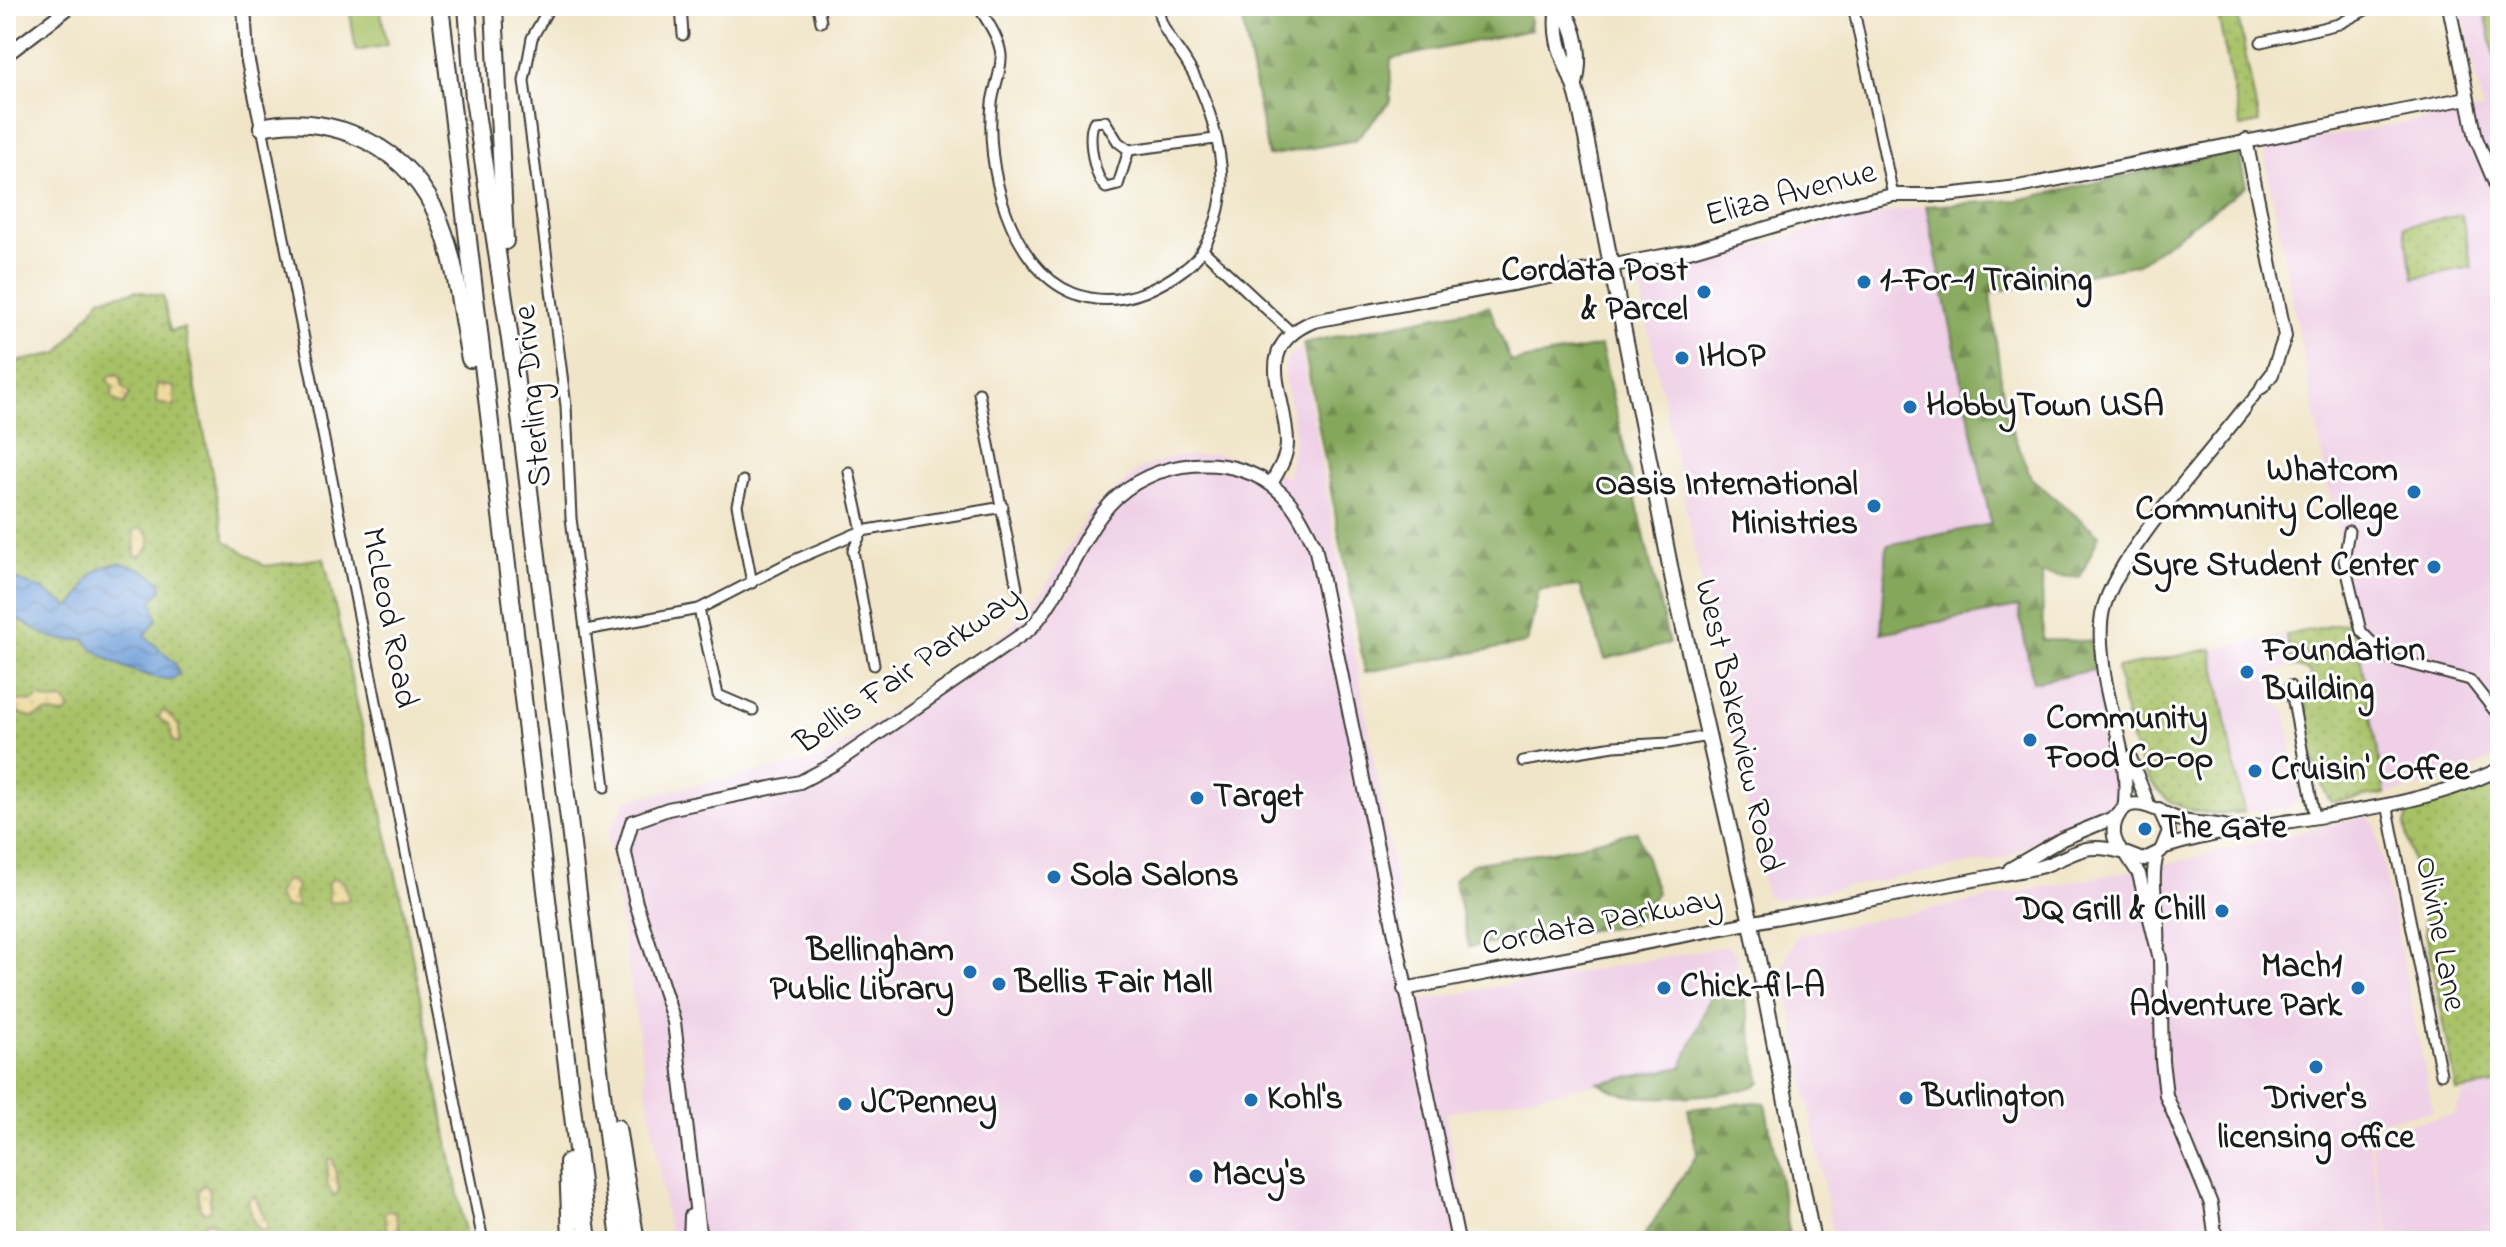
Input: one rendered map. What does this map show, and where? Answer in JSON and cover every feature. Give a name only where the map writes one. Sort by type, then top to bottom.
[{"type":"highway","points":[[440,6],[496,495],[588,1241]]},
{"type":"highway","points":[[467,6],[474,99],[514,366],[620,1241]]},
{"type":"highway","points":[[494,6],[514,366]]},
{"type":"highway","points":[[262,127],[303,123],[346,132],[394,157],[427,191],[448,247],[496,495]]},
{"type":"highway","points":[[583,928],[636,1241]]},
{"type":"highway","points":[[558,1005],[571,1241]]},
{"type":"main road","name":"West Bakerview Road","points":[[1560,6],[1571,21],[1580,64],[1575,84],[1707,736],[1751,923],[1813,1241]]},
{"type":"street","points":[[6,55],[71,6]]},
{"type":"street","name":"McLeod Road","points":[[244,6],[247,57],[483,1241]]},
{"type":"street","name":"Sterling Drive","points":[[550,6],[532,38],[524,81],[566,406],[571,518],[605,787]]},
{"type":"street","points":[[681,6],[683,35]]},
{"type":"street","points":[[818,6],[821,22]]},
{"type":"street","points":[[978,6],[995,34],[1001,56],[991,128],[1002,195],[1018,243],[1043,275],[1077,294],[1117,301],[1174,278],[1204,251],[1222,190],[1215,139],[1204,101],[1186,61],[1168,36],[1158,6]]},
{"type":"street","points":[[1853,6],[1893,195]]},
{"type":"street","points":[[2261,42],[2339,24],[2373,6]]},
{"type":"street","points":[[2449,6],[2476,138],[2500,195]]},
{"type":"street","name":"Eliza Avenue","points":[[1292,333],[1314,321],[1708,247],[1837,207],[1893,195],[1946,195],[2018,187],[2467,98]]},
{"type":"street","points":[[1129,150],[1118,185],[1102,186],[1090,133],[1094,122],[1108,124],[1118,142],[1129,150],[1215,139]]},
{"type":"street","points":[[2158,945],[2150,929],[2139,874],[2113,834],[2121,812],[2127,774],[2101,636],[2103,610],[2118,572],[2272,374],[2285,336],[2246,140]]},
{"type":"street","points":[[1204,251],[1292,333],[1275,359],[1287,446],[1271,484]]},
{"type":"street","points":[[979,393],[1017,588]]},
{"type":"street","name":"Bellis Fair Parkway","points":[[700,1241],[674,1022],[636,903],[624,849],[632,822],[668,809],[800,782],[834,764],[1030,629],[1047,610],[1110,504],[1156,473],[1180,466],[1221,466],[1255,475],[1271,484],[1301,518],[1315,546],[1458,1241]]},
{"type":"street","points":[[849,472],[862,531],[853,551],[874,665]]},
{"type":"street","points":[[743,481],[737,505],[752,583]]},
{"type":"street","points":[[586,630],[699,609],[862,531],[1003,507]]},
{"type":"street","points":[[2349,531],[2344,560],[2361,631],[2387,658],[2470,680],[2500,718]]},
{"type":"street","points":[[699,609],[718,695],[753,710]]},
{"type":"street","points":[[2290,686],[2315,817]]},
{"type":"street","points":[[2114,717],[2120,724],[2153,807],[2168,823],[2153,883],[2160,927],[2158,945],[2166,1095],[2211,1204],[2216,1241]]},
{"type":"street","points":[[1523,761],[1614,746],[1669,743],[1707,736]]},
{"type":"street","points":[[2125,854],[2143,860],[2161,851],[2234,829],[2387,804],[2463,785],[2500,769]]},
{"type":"street","name":"Olivine Lane","points":[[2387,804],[2441,1074]]},
{"type":"street","points":[[2121,812],[2153,807],[2186,822],[2234,829]]},
{"type":"street","name":"Cordata Parkway","points":[[1999,875],[2062,839],[2121,812]]},
{"type":"street","name":"Cordata Parkway","points":[[1404,989],[2044,866],[2083,847],[2102,846],[2125,854]]},
{"type":"street","name":"Bellis Fair Parkway","points":[[690,1241],[693,1189]]},
{"type":"shaded area","name":"Whatcom Community College","points":[[2461,6],[2500,6],[2500,756],[2444,781],[2385,794],[2363,668],[2311,678],[2302,668],[2288,666],[2276,673],[2270,686],[2274,700],[2286,712],[2300,801],[2288,808],[2244,812],[2212,649],[2354,621],[2263,147],[2483,110]]},
{"type":"shaded area","points":[[1926,206],[1991,524],[1887,545],[1881,632],[2018,607],[2033,681],[2094,670],[2119,796],[2110,809],[2063,823],[2008,857],[1775,900],[1766,895],[1639,282],[1642,276],[1722,258],[1838,221]]},
{"type":"shaded area","name":"Bellis Fair Mall","points":[[1301,349],[1410,963],[1421,1000],[1728,946],[1737,954],[1741,979],[1712,992],[1682,1067],[1445,1113],[1471,1241],[670,1241],[608,834],[626,800],[822,759],[1007,631],[1041,593],[1091,510],[1140,469],[1172,457],[1217,454],[1259,463],[1288,478],[1295,435],[1284,370],[1289,355]]},
{"type":"shaded area","points":[[2366,816],[2375,823],[2433,1111],[2364,1124],[2388,1241],[1834,1241],[1783,965],[1797,935],[2180,861]]},
{"type":"shaded area","points":[[2500,1084],[2500,1241],[2390,1241],[2368,1132],[2454,1115],[2466,1091]]},
{"type":"green space","points":[[349,6],[380,6],[387,45],[356,51]]},
{"type":"green space","points":[[1240,6],[1528,6],[1531,30],[1391,59],[1390,102],[1355,140],[1268,156]]},
{"type":"green space","points":[[2216,6],[2236,6],[2259,123],[2241,127]]},
{"type":"green space","points":[[2484,6],[2500,6],[2500,65],[2496,66]]},
{"type":"green space","points":[[2232,152],[2239,154],[2246,186],[2138,264],[1990,293],[2005,412],[2031,478],[2099,535],[2080,578],[2042,574],[2043,640],[2091,641],[2094,670],[2033,682],[2018,607],[1881,633],[1887,545],[1991,524],[1926,206],[2018,200]]},
{"type":"green space","points":[[2462,215],[2472,267],[2414,278],[2404,226]]},
{"type":"green space","points":[[136,291],[163,296],[170,331],[184,328],[225,540],[265,566],[324,558],[400,893],[467,1241],[6,1241],[6,364],[59,353],[101,298]]},
{"type":"green space","points":[[1489,306],[1511,362],[1601,346],[1669,644],[1605,659],[1580,586],[1539,590],[1527,643],[1365,672],[1303,343]]},
{"type":"green space","points":[[2354,621],[2385,794],[2332,802],[2318,773],[2308,729],[2306,708],[2312,677],[2309,672],[2292,666],[2286,635]]},
{"type":"green space","points":[[2212,649],[2244,812],[2195,811],[2175,804],[2158,791],[2136,754],[2124,710],[2117,668]]},
{"type":"green space","points":[[2500,782],[2500,1084],[2457,1091],[2405,824],[2409,812]]},
{"type":"green space","points":[[1637,831],[1657,892],[1634,924],[1469,947],[1454,879],[1473,864],[1569,848]]},
{"type":"green space","points":[[1741,979],[1761,1083],[1716,1094],[1655,1097],[1626,1095],[1598,1083],[1682,1067],[1712,992]]},
{"type":"green space","points":[[1765,1103],[1791,1241],[1641,1241],[1697,1154],[1688,1109]]},
{"type":"sand","points":[[111,375],[120,375],[123,388],[130,394],[123,405],[112,398],[113,387],[107,380]]},
{"type":"sand","points":[[157,384],[174,387],[175,407],[156,403]]},
{"type":"sand","points":[[142,528],[149,536],[150,546],[141,556],[135,555],[134,530]]},
{"type":"sand","points":[[41,697],[51,701],[65,700],[70,710],[63,715],[47,712],[33,718],[18,713],[15,705],[18,700],[32,702]]},
{"type":"sand","points":[[164,710],[179,726],[179,743],[173,741],[169,726],[158,717]]},
{"type":"sand","points":[[334,878],[344,882],[349,900],[329,903],[328,883]]},
{"type":"sand","points":[[285,881],[293,881],[297,886],[294,894],[297,907],[285,907],[277,894]]},
{"type":"sand","points":[[328,1159],[333,1159],[339,1191],[334,1196],[327,1185]]},
{"type":"sand","points":[[204,1184],[209,1190],[211,1210],[205,1213],[200,1209],[198,1191]]},
{"type":"sand","points":[[255,1196],[268,1226],[265,1231],[257,1227],[251,1214],[248,1200]]},
{"type":"sand","points":[[388,1210],[395,1213],[402,1241],[389,1241],[384,1215]]},
{"type":"sand","points":[[207,1221],[216,1224],[218,1241],[204,1241],[203,1226]]},
{"type":"water","points":[[120,563],[144,570],[161,582],[162,590],[152,600],[157,619],[145,636],[175,663],[179,674],[172,679],[137,672],[111,661],[85,639],[52,637],[6,613],[6,575],[41,589],[70,607],[91,576],[98,570]]},
{"type":"place","name":"1-For-1 Training","points":[[1864,282]]},
{"type":"place","name":"Cordata Post & Parcel","points":[[1704,292]]},
{"type":"place","name":"IHOP","points":[[1682,358]]},
{"type":"place","name":"HobbyTown USA","points":[[1910,407]]},
{"type":"place","name":"Whatcom Community College","points":[[2414,492]]},
{"type":"place","name":"Oasis International Ministries","points":[[1874,506]]},
{"type":"place","name":"Syre Student Center","points":[[2434,567]]},
{"type":"place","name":"Foundation Building","points":[[2247,672]]},
{"type":"place","name":"Community Food Co-op","points":[[2030,740]]},
{"type":"place","name":"Cruisin' Coffee","points":[[2255,771]]},
{"type":"place","name":"Target","points":[[1197,798]]},
{"type":"place","name":"The Gate","points":[[2145,829]]},
{"type":"place","name":"Sola Salons","points":[[1054,877]]},
{"type":"place","name":"DQ Grill & Chill","points":[[2222,911]]},
{"type":"place","name":"Bellingham Public Library","points":[[970,972]]},
{"type":"place","name":"Bellis Fair Mall","points":[[999,984]]},
{"type":"place","name":"Chick-fil-A","points":[[1664,988]]},
{"type":"place","name":"Mach1 Adventure Park","points":[[2358,988]]},
{"type":"place","name":"Driver's licensing office","points":[[2316,1067]]},
{"type":"place","name":"Burlington","points":[[1906,1098]]},
{"type":"place","name":"Kohl's","points":[[1251,1100]]},
{"type":"place","name":"JCPenney","points":[[845,1104]]},
{"type":"place","name":"Macy's","points":[[1196,1176]]}]
